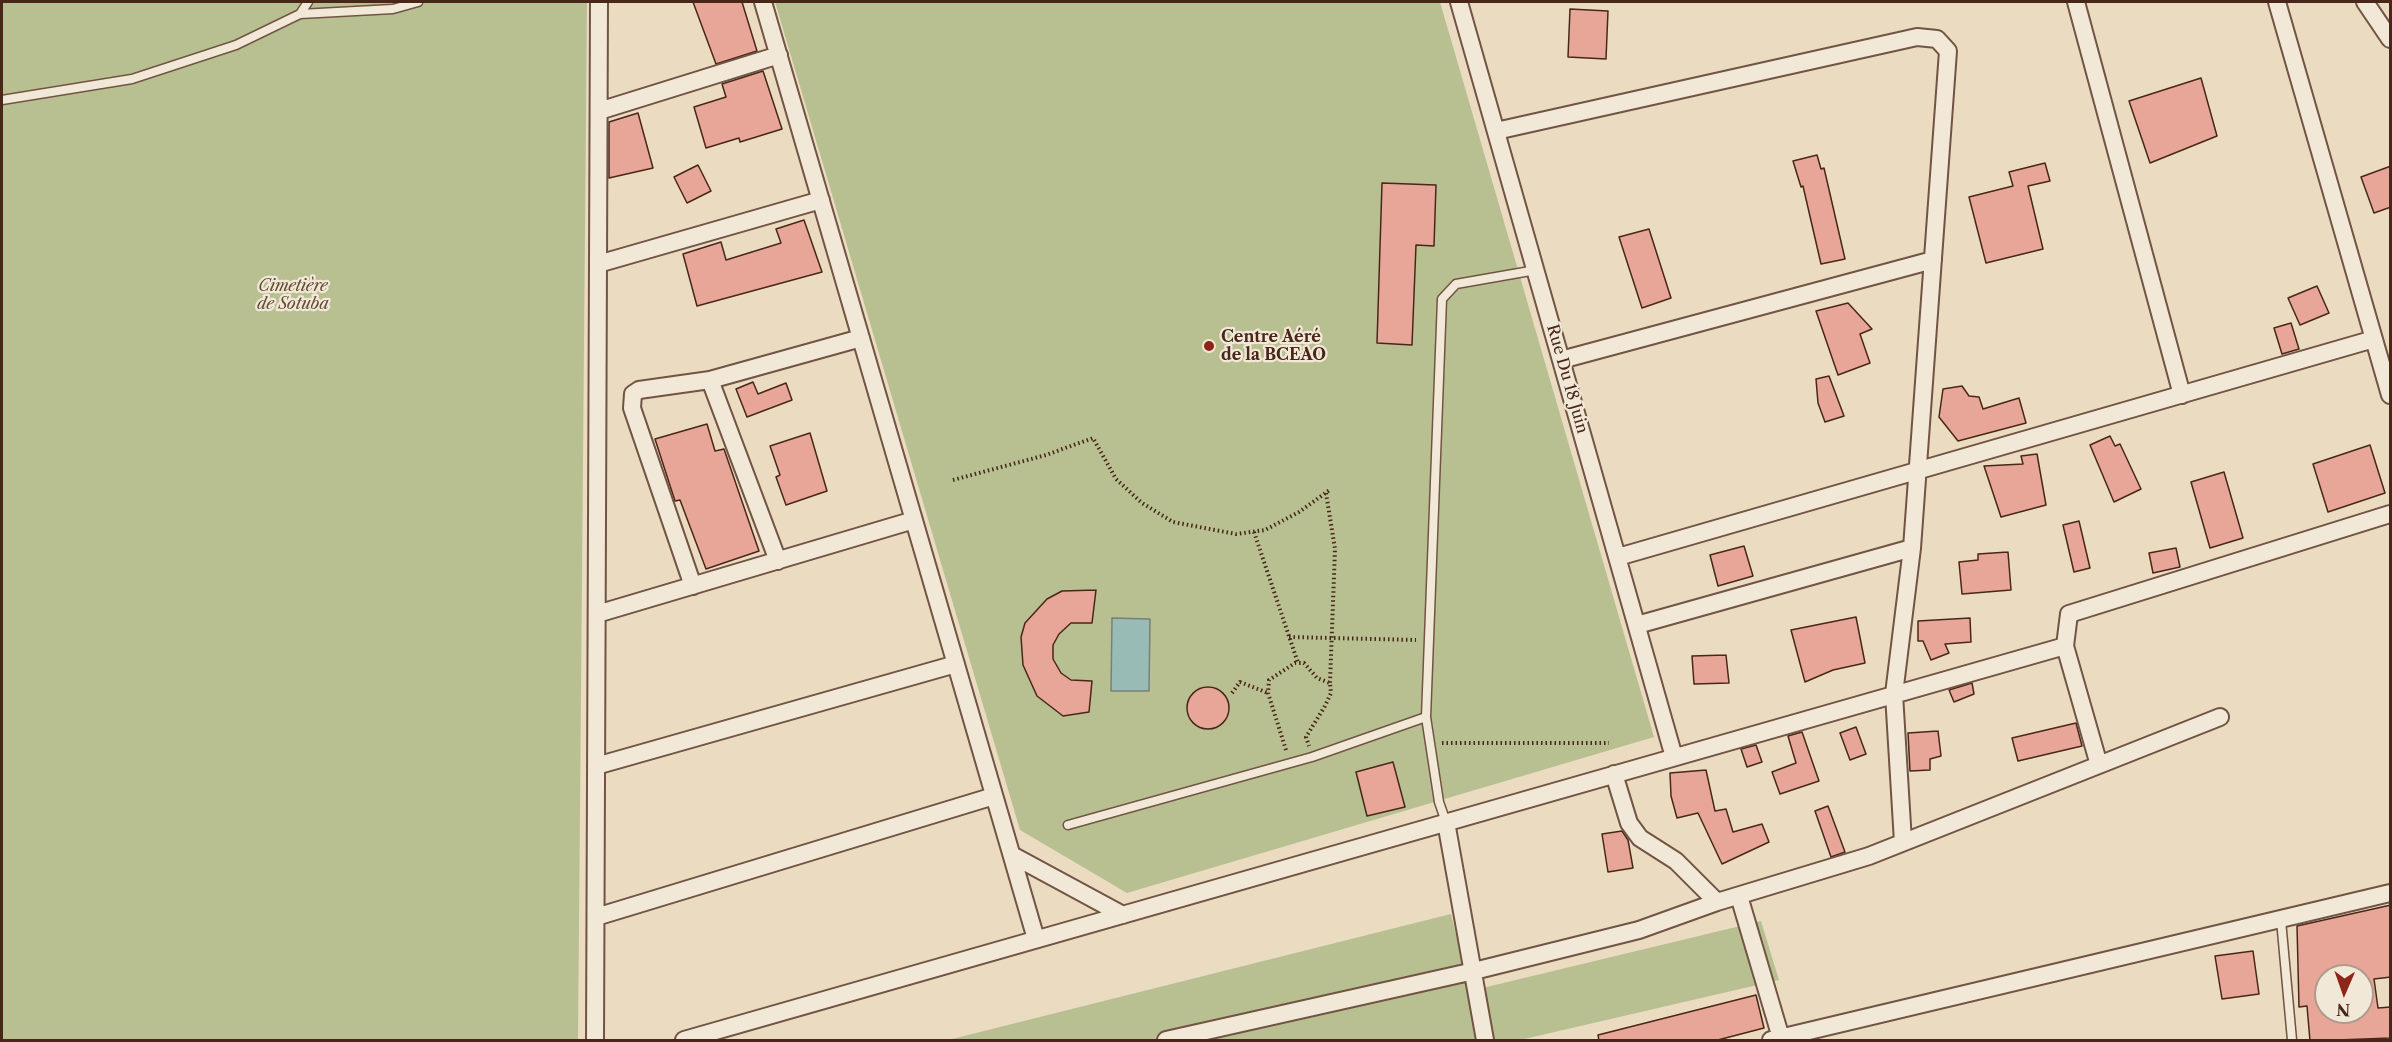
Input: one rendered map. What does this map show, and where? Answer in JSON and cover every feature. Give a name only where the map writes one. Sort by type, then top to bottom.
[{"type":"street","points":[[595,1041],[599,2]]},
{"type":"street","points":[[763,2],[1036,939]]},
{"type":"street","name":"Rue Du 18 Juin","points":[[1459,2],[1674,757]]},
{"type":"street","points":[[2076,2],[2182,395]]},
{"type":"street","points":[[2277,2],[2391,395]]},
{"type":"street","points":[[2365,2],[2391,39]]},
{"type":"street","points":[[1496,131],[1917,38],[1937,39],[1948,51],[1912,548],[1894,694],[1903,842]]},
{"type":"street","points":[[599,111],[779,55]]},
{"type":"street","points":[[598,264],[821,200]]},
{"type":"street","points":[[1561,360],[1933,260]]},
{"type":"street","points":[[693,586],[632,408],[633,394],[639,390],[710,380],[861,338]]},
{"type":"street","points":[[1618,557],[2374,339]]},
{"type":"street","points":[[710,380],[778,561]]},
{"type":"street","points":[[2099,765],[2065,646],[2067,619],[2074,611],[2391,514]]},
{"type":"street","points":[[597,614],[914,520]]},
{"type":"street","points":[[1637,625],[1912,548]]},
{"type":"street","points":[[684,1041],[2065,646]]},
{"type":"street","points":[[596,766],[956,664]]},
{"type":"street","points":[[1166,1041],[1474,971],[1639,930],[1717,902],[1903,842],[2220,717]]},
{"type":"street","points":[[1614,774],[1629,823],[1640,838],[1676,861],[1717,902]]},
{"type":"street","points":[[596,917],[994,795]]},
{"type":"street","points":[[1446,822],[1485,1041]]},
{"type":"street","points":[[1012,855],[1123,915]]},
{"type":"street","points":[[1739,896],[1776,1039],[2391,893]]},
{"type":"lane","points":[[300,14],[308,2]]},
{"type":"lane","points":[[2,100],[132,79],[236,45],[300,14],[393,9],[418,2]]},
{"type":"lane","points":[[1446,822],[1439,802],[1426,717],[1442,299],[1456,284],[1536,270]]},
{"type":"lane","points":[[1068,825],[1290,762],[1426,717]]},
{"type":"lane","points":[[2281,920],[2292,1041]]},
{"type":"path","points":[[953,480],[1046,455],[1093,438],[1116,479],[1142,503],[1173,522],[1236,534],[1265,530],[1291,517],[1331,489]]},
{"type":"path","points":[[1306,737],[1328,700],[1330,683],[1335,549],[1326,492]]},
{"type":"path","points":[[1254,532],[1298,663]]},
{"type":"path","points":[[1289,637],[1429,640]]},
{"type":"path","points":[[1290,762],[1268,693],[1269,680],[1298,663],[1304,663],[1317,678],[1330,683]]},
{"type":"path","points":[[1232,693],[1240,682],[1268,693]]},
{"type":"path","points":[[1429,742],[1609,743]]},
{"type":"green space","name":"Cimetière de Sotuba","points":[[2,2],[587,2],[578,1040],[2,1040]]},
{"type":"green space","name":"Centre Aéré de la BCEAO","points":[[775,2],[1440,2],[1654,737],[1127,893],[1020,830]]},
{"type":"green space","points":[[1451,914],[1470,991],[1761,921],[1779,980],[1520,1040],[948,1040]]},
{"type":"water","points":[[1112,618],[1150,619],[1149,691],[1111,691]]},
{"type":"building","points":[[693,2],[742,2],[757,51],[716,64]]},
{"type":"building","points":[[1570,9],[1608,11],[1606,59],[1568,57]]},
{"type":"building","points":[[763,71],[782,129],[740,142],[739,138],[706,148],[694,107],[726,97],[722,84]]},
{"type":"building","points":[[2201,78],[2217,136],[2150,163],[2129,101]]},
{"type":"building","points":[[638,113],[653,168],[609,178],[609,122]]},
{"type":"building","points":[[1817,155],[1821,169],[1824,168],[1845,259],[1821,264],[1803,186],[1801,187],[1793,161]]},
{"type":"building","points":[[2045,163],[2050,181],[2028,186],[2043,249],[1986,263],[1969,197],[2013,186],[2009,172]]},
{"type":"building","points":[[698,165],[711,191],[687,203],[674,177]]},
{"type":"building","points":[[2391,166],[2391,207],[2374,213],[2361,177]]},
{"type":"building","points":[[1382,183],[1436,185],[1434,246],[1416,245],[1412,345],[1377,343]]},
{"type":"building","points":[[804,220],[822,272],[697,306],[683,254],[721,242],[726,260],[781,243],[776,229]]},
{"type":"building","points":[[1649,229],[1671,298],[1642,308],[1619,237]]},
{"type":"building","points":[[2317,286],[2329,313],[2300,325],[2288,298]]},
{"type":"building","points":[[1848,303],[1872,329],[1860,334],[1870,363],[1838,375],[1816,311]]},
{"type":"building","points":[[2291,323],[2299,349],[2282,354],[2274,328]]},
{"type":"building","points":[[1829,376],[1844,416],[1825,422],[1818,403],[1816,379]]},
{"type":"building","points":[[753,382],[758,394],[786,383],[792,400],[747,417],[736,389]]},
{"type":"building","points":[[1962,386],[1969,396],[1979,397],[1983,409],[2019,398],[2026,423],[1958,441],[1939,417],[1943,389]]},
{"type":"building","points":[[707,424],[715,451],[724,449],[759,551],[706,569],[680,500],[675,501],[655,439]]},
{"type":"building","points":[[810,433],[827,491],[786,505],[776,477],[780,475],[770,446]]},
{"type":"building","points":[[2110,436],[2115,446],[2120,444],[2141,489],[2114,502],[2090,445]]},
{"type":"building","points":[[2370,445],[2385,493],[2328,512],[2313,464]]},
{"type":"building","points":[[2037,454],[2046,505],[2001,517],[1984,466],[2023,464],[2021,456]]},
{"type":"building","points":[[2224,472],[2243,538],[2210,548],[2191,482]]},
{"type":"building","points":[[2079,521],[2090,568],[2074,572],[2063,525]]},
{"type":"building","points":[[1744,546],[1753,576],[1718,586],[1710,555]]},
{"type":"building","points":[[2176,548],[2180,567],[2153,573],[2149,553]]},
{"type":"building","points":[[2008,552],[2011,590],[1962,594],[1959,562],[1978,560],[1978,554]]},
{"type":"building","points":[[1096,590],[1092,623],[1071,623],[1059,634],[1053,645],[1053,659],[1061,673],[1071,680],[1092,681],[1089,712],[1063,716],[1037,696],[1023,665],[1021,637],[1025,623],[1047,599],[1062,591]]},
{"type":"building","points":[[1856,617],[1865,663],[1833,670],[1805,682],[1791,630]]},
{"type":"building","points":[[1970,618],[1971,642],[1945,644],[1949,653],[1931,660],[1923,641],[1918,641],[1918,621]]},
{"type":"building","points":[[1726,655],[1729,683],[1694,684],[1692,656]]},
{"type":"building","points":[[1972,683],[1974,694],[1954,702],[1949,690]]},
{"type":"building","points":[[1208,687],[1223,693],[1229,708],[1223,723],[1208,729],[1193,723],[1187,708],[1193,693]]},
{"type":"building","points":[[2076,723],[2082,746],[2018,761],[2012,738]]},
{"type":"building","points":[[1856,727],[1866,754],[1850,760],[1840,733]]},
{"type":"building","points":[[1938,731],[1941,756],[1930,759],[1930,770],[1910,771],[1908,733]]},
{"type":"building","points":[[1802,732],[1819,781],[1780,794],[1772,772],[1796,763],[1788,736]]},
{"type":"building","points":[[1756,745],[1762,762],[1747,767],[1741,749]]},
{"type":"building","points":[[1393,762],[1405,807],[1367,816],[1356,772]]},
{"type":"building","points":[[1706,770],[1715,811],[1726,809],[1733,832],[1762,824],[1769,842],[1722,864],[1698,813],[1677,818],[1671,796],[1670,773]]},
{"type":"building","points":[[1828,806],[1845,852],[1831,857],[1815,811]]},
{"type":"building","points":[[1622,831],[1628,840],[1633,868],[1608,872],[1602,834]]},
{"type":"building","points":[[2391,905],[2391,977],[2374,979],[2378,1008],[2391,1007],[2391,1038],[2310,1041],[2307,1006],[2299,1007],[2297,926]]},
{"type":"building","points":[[2253,951],[2259,994],[2222,999],[2215,956]]},
{"type":"building","points":[[1756,995],[1764,1028],[1714,1041],[1599,1041],[1598,1035]]},
{"type":"place","name":"Centre Aéré de la BCEAO","points":[[1209,346]]}]
